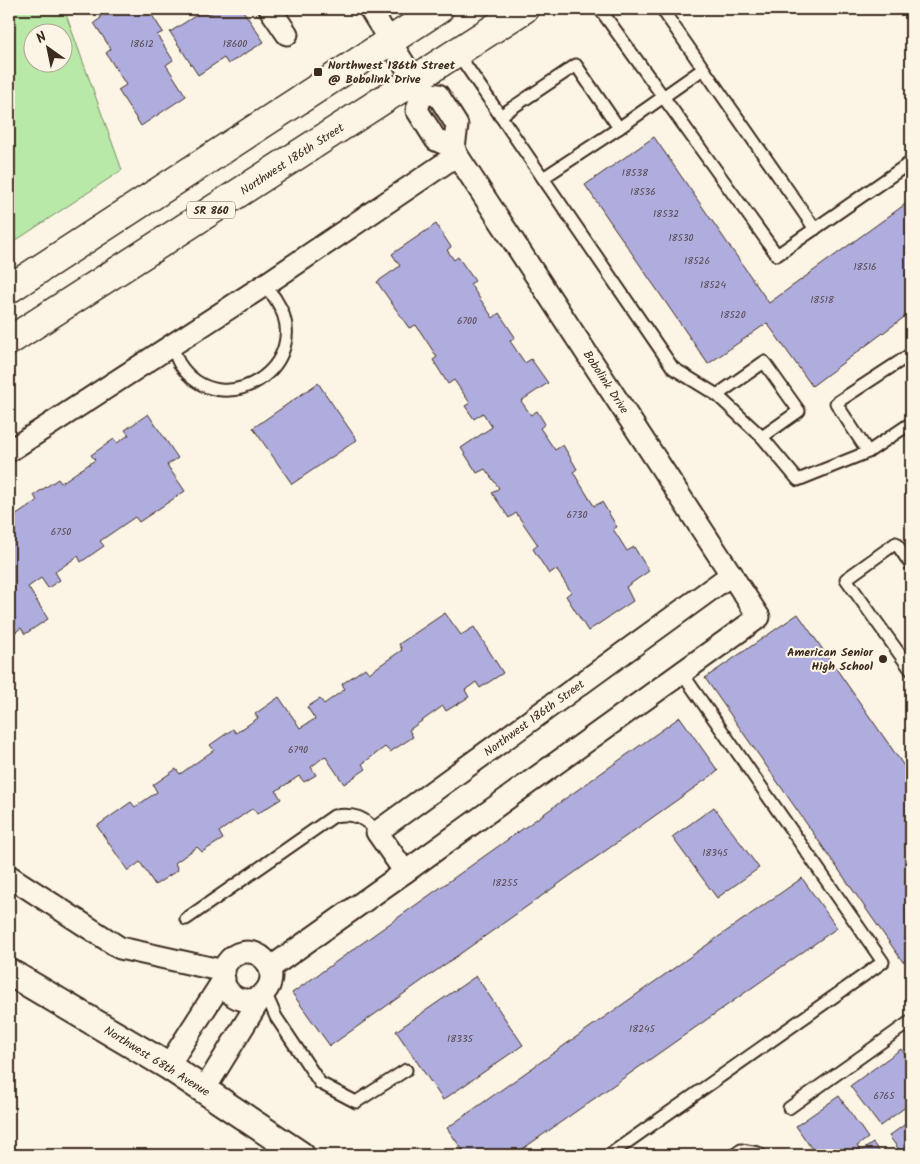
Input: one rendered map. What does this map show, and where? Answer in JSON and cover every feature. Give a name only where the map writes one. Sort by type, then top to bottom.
[{"type":"main road","points":[[9,289],[440,9]]},
{"type":"main road","name":"Northwest 186th Street","points":[[9,341],[418,87],[456,51],[524,9]]},
{"type":"street","points":[[270,9],[287,34]]},
{"type":"street","points":[[370,9],[418,87]]},
{"type":"street","name":"Bobolink Drive","points":[[418,87],[417,110],[436,140],[456,151],[759,617],[682,673]]},
{"type":"street","points":[[9,451],[263,286],[456,151]]},
{"type":"street","name":"Northwest 186th Street","points":[[377,832],[732,574]]},
{"type":"street","points":[[270,968],[682,673]]},
{"type":"street","points":[[377,832],[405,872]]},
{"type":"street","points":[[9,876],[120,948],[224,975]]},
{"type":"street","points":[[168,1066],[224,975],[227,963],[241,953],[257,954],[264,959],[270,968],[271,982],[204,1090]]},
{"type":"street","name":"Northwest 68th Avenue","points":[[9,972],[168,1066],[301,1155]]},
{"type":"street","points":[[224,975],[226,987],[238,999],[254,1000],[263,994]]},
{"type":"lane","points":[[600,9],[777,255],[911,162]]},
{"type":"lane","points":[[666,11],[703,69],[816,229]]},
{"type":"lane","points":[[456,51],[673,368],[717,395],[762,437],[798,480],[868,452],[911,423]]},
{"type":"lane","points":[[500,116],[576,65],[618,128]]},
{"type":"lane","points":[[543,178],[703,69]]},
{"type":"lane","points":[[172,345],[178,362],[190,376],[206,386],[224,390],[243,388],[260,381],[273,368],[282,352],[286,334],[284,316],[280,307],[276,299],[263,286]]},
{"type":"lane","points":[[868,452],[836,403],[911,354]]},
{"type":"lane","points":[[717,395],[764,362],[799,411],[762,437]]},
{"type":"lane","points":[[911,565],[896,543],[846,579],[911,670]]},
{"type":"lane","points":[[608,1155],[883,962],[682,673]]},
{"type":"lane","points":[[186,919],[334,816],[358,817],[369,823],[377,832]]},
{"type":"lane","points":[[263,994],[276,1017],[320,1082],[356,1102],[406,1070]]},
{"type":"lane","points":[[789,1108],[911,1021]]},
{"type":"lane","points":[[734,1155],[742,1150],[760,1155]]},
{"type":"green space","points":[[9,9],[64,9],[69,22],[22,22],[22,72],[72,72],[72,31],[122,170],[9,245]]},
{"type":"building","points":[[95,9],[148,9],[163,32],[157,35],[173,60],[166,65],[186,96],[141,126],[118,90],[126,85],[106,53],[111,49],[94,23],[101,18]]},
{"type":"building","points":[[206,9],[209,14],[218,9],[242,9],[264,42],[228,64],[224,58],[198,75],[170,32]]},
{"type":"building","points":[[654,137],[769,303],[911,200],[911,312],[812,386],[767,323],[708,364],[585,185]]},
{"type":"building","points":[[436,224],[451,247],[447,250],[454,260],[458,257],[475,281],[470,284],[493,318],[499,313],[515,337],[510,341],[525,363],[531,359],[548,383],[521,401],[531,415],[537,411],[545,424],[540,428],[555,450],[563,445],[577,469],[573,472],[594,506],[602,502],[617,527],[613,529],[627,551],[634,547],[649,571],[626,587],[633,601],[588,631],[566,596],[571,592],[556,569],[549,574],[533,549],[538,545],[516,513],[509,518],[492,493],[499,488],[485,469],[477,473],[461,448],[492,427],[483,413],[474,419],[465,406],[470,403],[454,380],[448,384],[433,360],[437,357],[416,325],[409,328],[377,282],[400,266],[392,254]]},
{"type":"building","points":[[318,383],[357,440],[292,484],[253,428]]},
{"type":"building","points":[[148,414],[178,458],[167,465],[185,491],[139,522],[135,517],[100,541],[104,546],[81,562],[78,556],[55,572],[60,580],[48,588],[41,578],[28,587],[48,619],[25,634],[21,628],[9,637],[9,513],[12,511],[15,516],[37,501],[34,495],[58,479],[61,483],[95,460],[91,455],[114,439],[117,443],[129,435],[125,430]]},
{"type":"building","points":[[445,613],[461,635],[474,627],[503,673],[480,688],[476,682],[465,690],[469,697],[446,711],[443,706],[409,730],[413,737],[390,752],[385,747],[362,764],[366,769],[344,784],[325,756],[311,767],[316,775],[304,782],[299,776],[276,791],[281,799],[257,814],[253,808],[219,832],[223,839],[202,852],[197,847],[175,863],[178,870],[155,885],[140,862],[128,871],[97,826],[131,802],[135,807],[157,792],[153,785],[176,769],[180,774],[214,750],[210,745],[233,729],[236,733],[258,718],[255,714],[279,697],[300,728],[315,719],[307,707],[320,699],[324,704],[345,689],[342,684],[365,668],[369,673],[402,650],[399,644]]},
{"type":"building","points":[[798,614],[911,776],[911,956],[903,962],[705,678]]},
{"type":"building","points":[[680,717],[718,771],[330,1046],[292,993]]},
{"type":"building","points":[[714,807],[759,868],[717,898],[672,837]]},
{"type":"building","points":[[802,878],[837,928],[514,1155],[466,1155],[447,1128]]},
{"type":"building","points":[[476,976],[523,1045],[443,1100],[396,1031]]},
{"type":"building","points":[[901,1049],[911,1063],[911,1103],[880,1126],[850,1086]]},
{"type":"building","points":[[839,1096],[868,1138],[857,1146],[861,1151],[873,1143],[882,1155],[816,1155],[796,1126]]},
{"type":"building","points":[[911,1120],[911,1155],[903,1155],[889,1136]]},
{"type":"building","points":[[173,1150],[181,1155],[170,1155]]},
{"type":"place","name":"Northwest 186th Street @ Bobolink Drive","points":[[318,72]]},
{"type":"place","name":"American Senior High School","points":[[883,659]]}]
